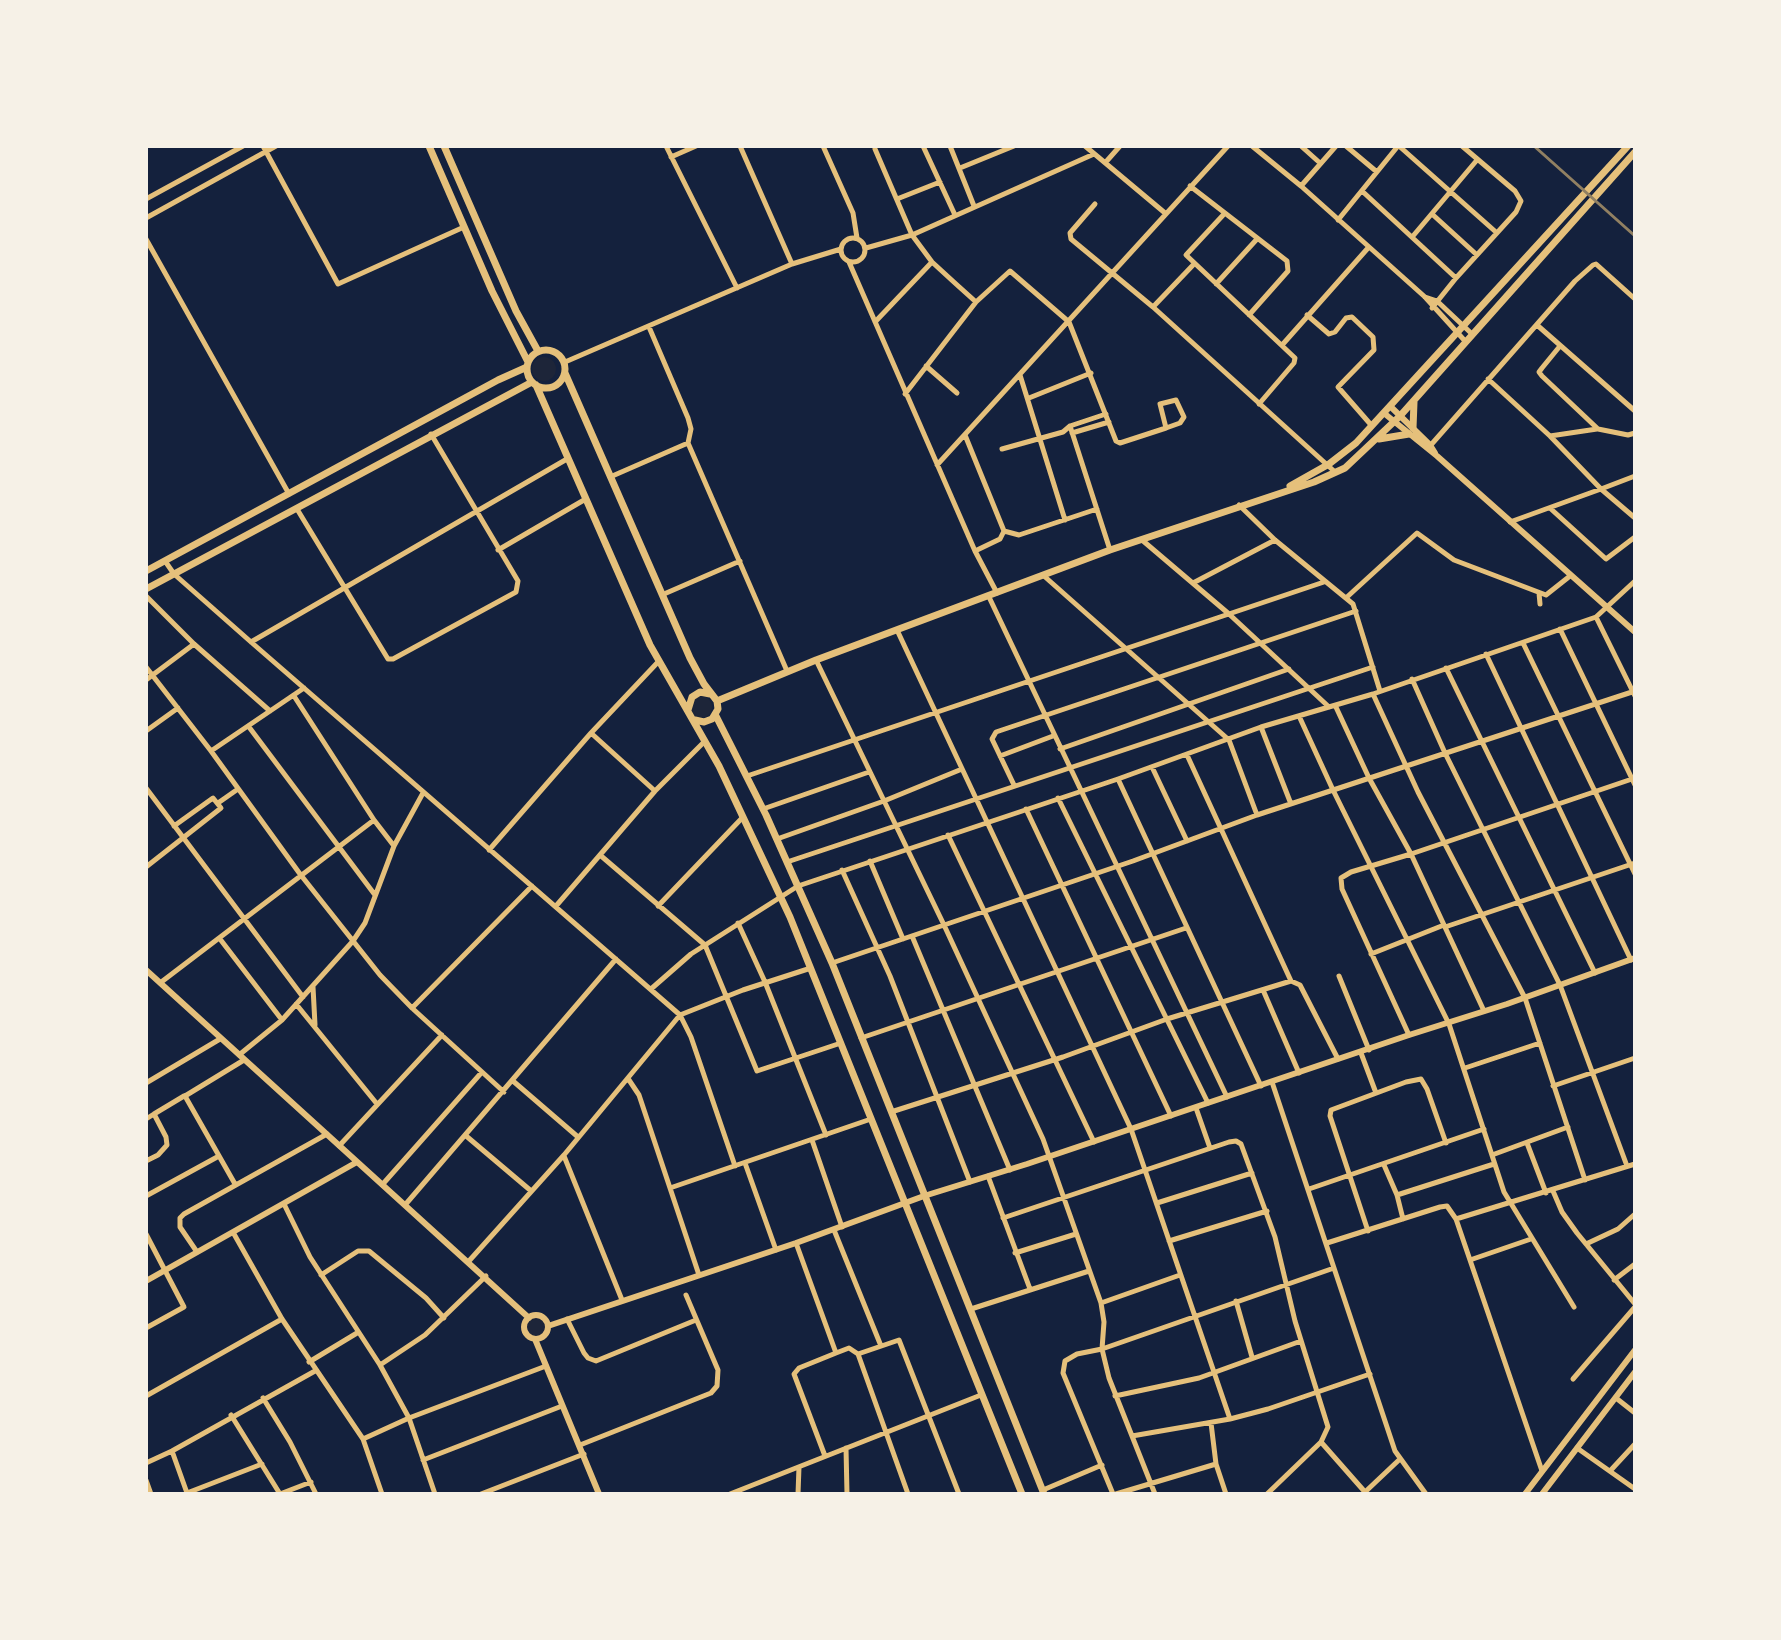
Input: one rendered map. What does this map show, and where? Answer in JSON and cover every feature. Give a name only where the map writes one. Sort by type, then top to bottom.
[{"type":"main road","points":[[429,146],[658,662],[695,720],[780,895],[1022,1494]]},
{"type":"main road","points":[[444,146],[516,311],[538,351]]},
{"type":"main road","points":[[1277,493],[1329,464],[1388,411],[1628,146]]},
{"type":"main road","points":[[717,701],[787,671],[1110,550],[1336,473],[1352,463],[1397,419],[1635,152]]},
{"type":"main road","points":[[538,351],[554,351],[565,362],[565,373],[690,658],[717,701],[716,716],[763,809],[832,963],[1044,1492]]},
{"type":"main road","points":[[146,571],[527,365],[538,351]]},
{"type":"main road","points":[[146,589],[431,434],[534,383],[546,388],[556,386],[565,373]]},
{"type":"main road","points":[[1377,440],[1411,431],[1414,400]]},
{"type":"main road","points":[[688,710],[692,697],[700,692],[710,694]]},
{"type":"main road","points":[[695,720],[704,722],[716,716]]},
{"type":"street","points":[[146,199],[243,146]]},
{"type":"street","points":[[146,218],[264,149],[276,146]]},
{"type":"street","points":[[666,146],[737,288]]},
{"type":"street","points":[[671,157],[696,146]]},
{"type":"street","points":[[740,146],[792,264]]},
{"type":"street","points":[[823,146],[853,213],[857,238],[866,248]]},
{"type":"street","points":[[923,146],[955,215]]},
{"type":"street","points":[[950,146],[974,206]]},
{"type":"street","points":[[960,168],[1014,146]]},
{"type":"street","points":[[1085,146],[1165,213]]},
{"type":"street","points":[[1105,163],[1120,146]]},
{"type":"street","points":[[937,465],[1228,146]]},
{"type":"street","points":[[1252,146],[1425,297],[1465,341]]},
{"type":"street","points":[[1301,146],[1320,163]]},
{"type":"street","points":[[1301,186],[1336,146]]},
{"type":"street","points":[[1346,146],[1377,172]]},
{"type":"street","points":[[1338,220],[1398,146],[1497,233]]},
{"type":"street","points":[[1432,308],[1516,212],[1520,197],[1462,146]]},
{"type":"street","points":[[264,149],[338,284],[464,227]]},
{"type":"street","points":[[875,149],[912,235],[932,262],[976,302]]},
{"type":"street","points":[[866,248],[912,235],[1094,154]]},
{"type":"street","points":[[1413,236],[1477,160]]},
{"type":"street","points":[[897,199],[940,182]]},
{"type":"street","points":[[1190,186],[1287,261],[1289,267],[1249,315]]},
{"type":"street","points":[[1362,191],[1456,278]]},
{"type":"street","points":[[1095,204],[1069,236],[1153,307],[1336,473]]},
{"type":"street","points":[[1225,213],[1186,255],[1293,353],[1294,363],[1259,404]]},
{"type":"street","points":[[1432,214],[1477,255]]},
{"type":"street","points":[[857,238],[846,239],[841,254],[849,262],[975,551],[1027,682],[1227,1097]]},
{"type":"street","points":[[146,239],[290,495]]},
{"type":"street","points":[[1216,284],[1257,239]]},
{"type":"street","points":[[849,262],[861,260],[866,248]]},
{"type":"street","points":[[1283,344],[1368,248]]},
{"type":"street","points":[[565,362],[792,264],[841,249]]},
{"type":"street","points":[[874,323],[932,262]]},
{"type":"street","points":[[1153,307],[1194,264]]},
{"type":"street","points":[[1428,447],[1575,281],[1596,264],[1635,299]]},
{"type":"street","points":[[905,394],[976,302],[1010,271],[1069,322],[1118,443],[1166,428],[1180,423],[1184,417],[1176,400],[1160,404],[1166,428]]},
{"type":"street","points":[[1425,297],[1437,301],[1472,334]]},
{"type":"street","points":[[1307,315],[1329,334],[1335,332],[1346,318],[1352,317],[1373,337],[1374,350],[1338,387],[1372,426]]},
{"type":"street","points":[[1537,325],[1635,411]]},
{"type":"street","points":[[649,327],[688,418],[691,429],[688,443],[787,671]]},
{"type":"street","points":[[1560,346],[1539,372],[1598,429]]},
{"type":"street","points":[[926,366],[957,393]]},
{"type":"street","points":[[1029,398],[1091,373]]},
{"type":"street","points":[[1020,375],[1065,520]]},
{"type":"street","points":[[1488,379],[1635,518]]},
{"type":"street","points":[[1388,411],[1606,608],[1633,628]]},
{"type":"street","points":[[1002,449],[1063,432],[1070,426],[1106,414]]},
{"type":"street","points":[[1063,432],[1073,434],[1109,422]]},
{"type":"street","points":[[1070,426],[1110,550]]},
{"type":"street","points":[[1550,436],[1598,429],[1628,435],[1635,433]]},
{"type":"street","points":[[297,509],[384,655],[393,659],[516,592],[518,581],[431,434]]},
{"type":"street","points":[[965,435],[1004,531],[1000,539],[975,551]]},
{"type":"street","points":[[610,477],[688,443]]},
{"type":"street","points":[[251,642],[567,459]]},
{"type":"street","points":[[1509,522],[1635,476]]},
{"type":"street","points":[[498,550],[584,500]]},
{"type":"street","points":[[1239,505],[1324,582],[1347,597],[1356,611],[1380,691]]},
{"type":"street","points":[[1551,508],[1606,559],[1635,537]]},
{"type":"street","points":[[1004,531],[1019,535],[1097,509]]},
{"type":"street","points":[[1347,597],[1417,533],[1454,560],[1546,595],[1570,576]]},
{"type":"street","points":[[1141,539],[1332,706],[1411,854],[1484,1011]]},
{"type":"street","points":[[1193,583],[1275,540]]},
{"type":"street","points":[[165,561],[174,574],[251,642],[680,1015],[691,1037],[735,1166]]},
{"type":"street","points":[[664,594],[740,561]]},
{"type":"street","points":[[1044,576],[1229,740],[1257,815]]},
{"type":"street","points":[[651,989],[681,960],[798,886],[1118,779],[1261,727],[1373,694],[1596,617],[1635,581]]},
{"type":"street","points":[[747,776],[1324,582]]},
{"type":"street","points":[[1539,593],[1540,604]]},
{"type":"street","points":[[146,596],[194,644],[270,711]]},
{"type":"street","points":[[1014,785],[992,739],[994,733],[1356,611]]},
{"type":"street","points":[[832,963],[1257,815],[1634,693],[1596,617]]},
{"type":"street","points":[[1409,1035],[1339,880],[1347,873],[1634,780],[1560,629]]},
{"type":"street","points":[[897,630],[1131,1129],[1230,1419]]},
{"type":"street","points":[[1523,643],[1594,792],[1633,863],[1635,874]]},
{"type":"street","points":[[146,680],[194,644]]},
{"type":"street","points":[[548,1326],[834,1230],[924,1196],[1449,1024],[1633,959],[1486,654]]},
{"type":"street","points":[[816,660],[944,925],[1050,1156],[1101,1303],[1104,1322],[1102,1349],[1115,1396],[1155,1494]]},
{"type":"street","points":[[489,850],[658,662]]},
{"type":"street","points":[[146,667],[300,874],[380,975],[504,1092]]},
{"type":"street","points":[[787,862],[1373,667]]},
{"type":"street","points":[[1446,668],[1595,973]]},
{"type":"street","points":[[1060,749],[1289,669]]},
{"type":"street","points":[[1412,679],[1445,753],[1560,985],[1627,1166]]},
{"type":"street","points":[[211,751],[304,688]]},
{"type":"street","points":[[1373,694],[1405,766],[1525,998],[1585,1180]]},
{"type":"street","points":[[294,696],[394,846]]},
{"type":"street","points":[[146,731],[178,708]]},
{"type":"street","points":[[1299,716],[1449,1024],[1494,1164],[1510,1203],[1574,1307]]},
{"type":"street","points":[[249,727],[376,896]]},
{"type":"street","points":[[1261,727],[1291,804]]},
{"type":"street","points":[[591,733],[655,791]]},
{"type":"street","points":[[1000,756],[1053,736]]},
{"type":"street","points":[[556,906],[655,791],[705,741]]},
{"type":"street","points":[[1187,755],[1291,981],[1300,985],[1338,1060]]},
{"type":"street","points":[[1152,767],[1187,841]]},
{"type":"street","points":[[777,839],[962,769]]},
{"type":"street","points":[[763,809],[869,772]]},
{"type":"street","points":[[1118,779],[1261,1086]]},
{"type":"street","points":[[146,788],[303,997]]},
{"type":"street","points":[[218,803],[238,789]]},
{"type":"street","points":[[146,1119],[242,1057],[282,1020],[353,941],[365,923],[394,846],[423,793]]},
{"type":"street","points":[[146,867],[221,808],[213,798],[174,826]]},
{"type":"street","points":[[1058,798],[1208,1104]]},
{"type":"street","points":[[1026,809],[1171,1116]]},
{"type":"street","points":[[658,906],[743,817]]},
{"type":"street","points":[[160,983],[374,820]]},
{"type":"street","points":[[948,835],[1094,1142]]},
{"type":"street","points":[[600,855],[705,945],[757,1071],[841,1043]]},
{"type":"street","points":[[870,861],[903,939]]},
{"type":"street","points":[[1371,954],[1633,863]]},
{"type":"street","points":[[842,870],[878,947],[970,1182]]},
{"type":"street","points":[[412,1008],[532,886]]},
{"type":"street","points":[[738,923],[826,1135]]},
{"type":"street","points":[[860,1038],[1186,928]]},
{"type":"street","points":[[912,936],[1010,1170]]},
{"type":"street","points":[[220,939],[282,1020]]},
{"type":"street","points":[[405,1205],[616,959]]},
{"type":"street","points":[[469,1261],[629,1080],[680,1015],[765,982],[812,968]]},
{"type":"street","points":[[146,970],[529,1318]]},
{"type":"street","points":[[1339,976],[1369,1050]]},
{"type":"street","points":[[890,1113],[1092,1047],[1167,1019],[1291,981]]},
{"type":"street","points":[[313,986],[315,1025]]},
{"type":"street","points":[[1263,990],[1299,1073]]},
{"type":"street","points":[[296,1004],[377,1104]]},
{"type":"street","points":[[339,1146],[442,1035]]},
{"type":"street","points":[[146,1083],[220,1039]]},
{"type":"street","points":[[1465,1068],[1540,1043]]},
{"type":"street","points":[[1361,1053],[1376,1093]]},
{"type":"street","points":[[1553,1086],[1635,1058]]},
{"type":"street","points":[[382,1185],[482,1072]]},
{"type":"street","points":[[1368,1231],[1330,1112],[1337,1106],[1421,1079],[1446,1143]]},
{"type":"street","points":[[629,1080],[639,1095],[699,1275]]},
{"type":"street","points":[[513,1081],[578,1137]]},
{"type":"street","points":[[1272,1082],[1400,1459],[1426,1494]]},
{"type":"street","points":[[185,1096],[235,1184]]},
{"type":"street","points":[[1196,1108],[1210,1148]]},
{"type":"street","points":[[146,1161],[158,1155],[167,1145],[154,1114]]},
{"type":"street","points":[[670,1188],[871,1119]]},
{"type":"street","points":[[1492,1155],[1568,1127]]},
{"type":"street","points":[[1309,1189],[1484,1129]]},
{"type":"street","points":[[198,1253],[180,1227],[180,1218],[327,1134]]},
{"type":"street","points":[[465,1135],[530,1190]]},
{"type":"street","points":[[812,1140],[842,1227]]},
{"type":"street","points":[[1003,1218],[1210,1148],[1238,1142],[1267,1211],[1301,1341],[1328,1427],[1321,1442],[1267,1494]]},
{"type":"street","points":[[1527,1143],[1546,1193]]},
{"type":"street","points":[[564,1155],[622,1300]]},
{"type":"street","points":[[146,1196],[219,1156]]},
{"type":"street","points":[[146,1281],[357,1162]]},
{"type":"street","points":[[745,1163],[776,1250]]},
{"type":"street","points":[[1397,1195],[1494,1164]]},
{"type":"street","points":[[1456,1219],[1635,1164]]},
{"type":"street","points":[[1384,1165],[1403,1219]]},
{"type":"street","points":[[1157,1203],[1252,1173]]},
{"type":"street","points":[[988,1176],[1030,1289]]},
{"type":"street","points":[[1553,1191],[1585,1245],[1635,1305],[1573,1379]]},
{"type":"street","points":[[284,1204],[321,1275],[380,1365],[409,1418],[435,1494]]},
{"type":"street","points":[[1327,1243],[1444,1206],[1449,1208],[1456,1219],[1542,1472]]},
{"type":"street","points":[[1169,1241],[1267,1211]]},
{"type":"street","points":[[1585,1245],[1618,1229],[1635,1214]]},
{"type":"street","points":[[834,1230],[881,1346]]},
{"type":"street","points":[[234,1234],[309,1362],[363,1439],[382,1494]]},
{"type":"street","points":[[1015,1253],[1076,1234]]},
{"type":"street","points":[[146,1235],[184,1307],[146,1328]]},
{"type":"street","points":[[1470,1260],[1531,1239]]},
{"type":"street","points":[[796,1243],[836,1353]]},
{"type":"street","points":[[321,1275],[358,1251],[369,1251],[434,1305],[444,1318]]},
{"type":"street","points":[[1613,1280],[1635,1264]]},
{"type":"street","points":[[1216,1464],[1114,1494],[1062,1368],[1065,1361],[1077,1354],[1102,1349],[1334,1268]]},
{"type":"street","points":[[971,1309],[1089,1271]]},
{"type":"street","points":[[1101,1303],[1180,1275]]},
{"type":"street","points":[[380,1365],[425,1335],[486,1276]]},
{"type":"street","points":[[580,1445],[711,1393],[717,1386],[718,1370],[686,1295]]},
{"type":"street","points":[[1236,1301],[1252,1357]]},
{"type":"street","points":[[529,1318],[541,1316],[548,1326]]},
{"type":"street","points":[[529,1318],[525,1329],[528,1336],[535,1339],[599,1494]]},
{"type":"street","points":[[146,1396],[282,1319]]},
{"type":"street","points":[[567,1319],[584,1353],[596,1361],[696,1320]]},
{"type":"street","points":[[535,1339],[545,1335],[548,1326]]},
{"type":"street","points":[[309,1362],[357,1333]]},
{"type":"street","points":[[858,1354],[899,1340],[959,1494]]},
{"type":"street","points":[[1115,1396],[1215,1372],[1301,1341]]},
{"type":"street","points":[[825,1456],[794,1374],[804,1365],[849,1348],[858,1354],[908,1494]]},
{"type":"street","points":[[1525,1494],[1635,1350]]},
{"type":"street","points":[[363,1439],[409,1418],[546,1366]]},
{"type":"street","points":[[146,1463],[315,1371]]},
{"type":"street","points":[[1542,1494],[1635,1372]]},
{"type":"street","points":[[1132,1436],[1230,1419],[1370,1374]]},
{"type":"street","points":[[730,1494],[981,1395]]},
{"type":"street","points":[[263,1398],[316,1494]]},
{"type":"street","points":[[1616,1398],[1635,1413]]},
{"type":"street","points":[[423,1460],[562,1406]]},
{"type":"street","points":[[231,1415],[280,1494],[311,1482]]},
{"type":"street","points":[[1211,1423],[1216,1464],[1226,1494]]},
{"type":"street","points":[[1571,1437],[1578,1446],[1635,1489]]},
{"type":"street","points":[[1321,1442],[1364,1493],[1400,1459]]},
{"type":"street","points":[[1611,1470],[1635,1444]]},
{"type":"street","points":[[846,1448],[847,1494]]},
{"type":"street","points":[[172,1451],[188,1493],[262,1464]]},
{"type":"street","points":[[481,1494],[584,1454]]},
{"type":"street","points":[[1044,1492],[1102,1465]]},
{"type":"street","points":[[798,1494],[799,1466]]},
{"type":"street","points":[[146,1480],[151,1494]]},
{"type":"shaded area","points":[[544,357],[552,361],[556,369],[552,377],[544,381],[536,377],[532,369],[536,361]]},
{"type":"shaded area","points":[[701,696],[709,699],[712,707],[709,715],[701,718],[693,715],[690,707],[693,699]]},
{"type":"shaded area","points":[[532,1318],[540,1318],[545,1327],[543,1334],[532,1336],[527,1331],[527,1323]]},
{"type":"railway","points":[[1534,146],[1635,236]]}]
